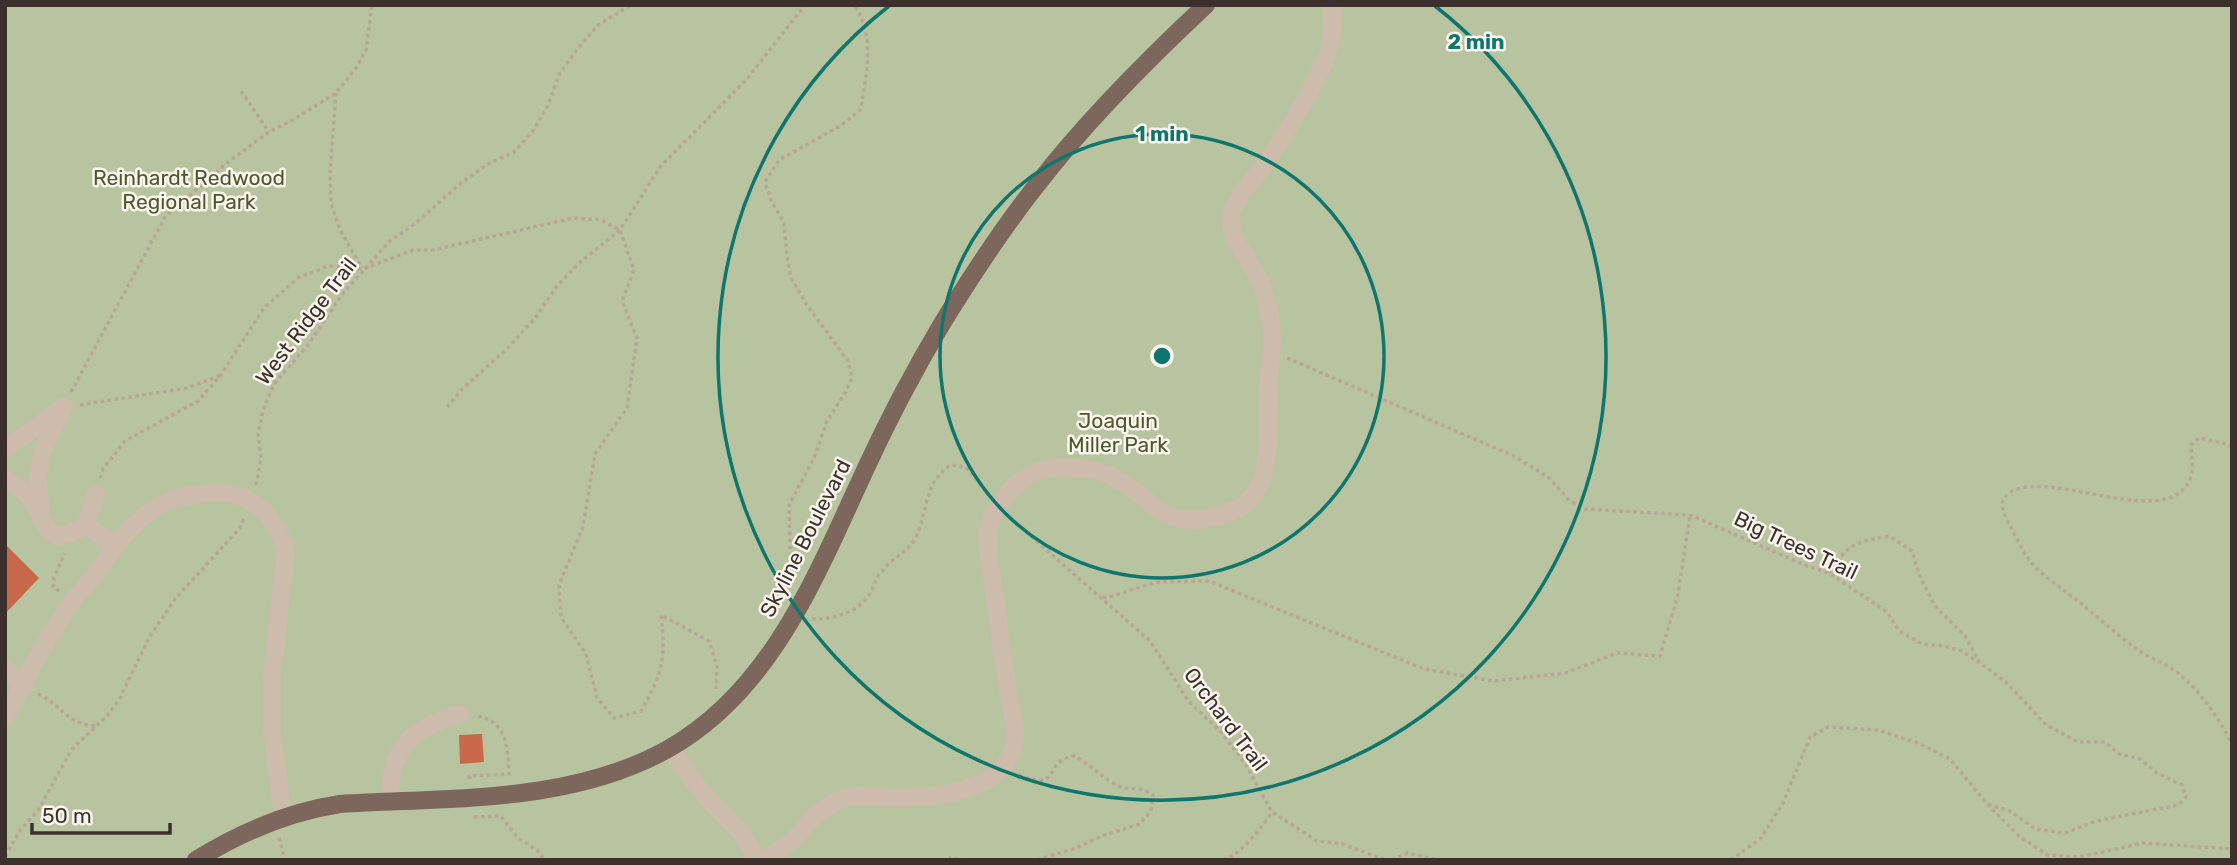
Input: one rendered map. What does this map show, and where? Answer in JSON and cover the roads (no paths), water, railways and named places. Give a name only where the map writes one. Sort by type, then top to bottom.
[{"type":"main road","name":"Skyline Boulevard","points":[[196,860],[239,835],[283,817],[340,804],[546,790],[612,775],[670,748],[716,713],[754,674],[793,618],[908,386],[942,325],[1009,221],[1097,115],[1146,62],[1206,5]]},
{"type":"lane","points":[[765,860],[788,844],[807,822],[845,797],[898,799],[938,795],[984,783],[1003,767],[1013,750],[1014,724],[1001,649],[987,534],[997,508],[1011,489],[1032,473],[1054,468],[1087,469],[1111,475],[1155,508],[1176,518],[1199,520],[1239,508],[1256,493],[1265,467],[1269,436],[1268,388],[1273,352],[1270,313],[1258,277],[1232,236],[1231,215],[1242,193],[1290,123],[1325,59],[1331,40],[1332,5]]},
{"type":"lane","points":[[5,449],[64,407],[43,450],[37,480],[42,516]]},
{"type":"lane","points":[[5,478],[26,493],[48,530],[58,537],[68,536],[86,525],[96,494]]},
{"type":"lane","points":[[5,718],[73,600],[92,579],[114,545],[135,524],[158,506],[181,497],[204,493],[230,493],[251,500],[268,512],[280,531],[286,551],[272,676],[272,728],[283,817]]},
{"type":"lane","points":[[86,525],[114,545]]},
{"type":"lane","points":[[5,668],[24,687]]},
{"type":"lane","points":[[390,801],[392,765],[398,751],[411,736],[448,717],[460,714]]},
{"type":"lane","points":[[670,748],[700,790],[743,835],[757,860]]},
{"type":"park label","name":"Reinhardt Redwood Regional Park","points":[[189,189]]},
{"type":"park label","name":"Joaquin Miller Park","points":[[1118,432]]}]
